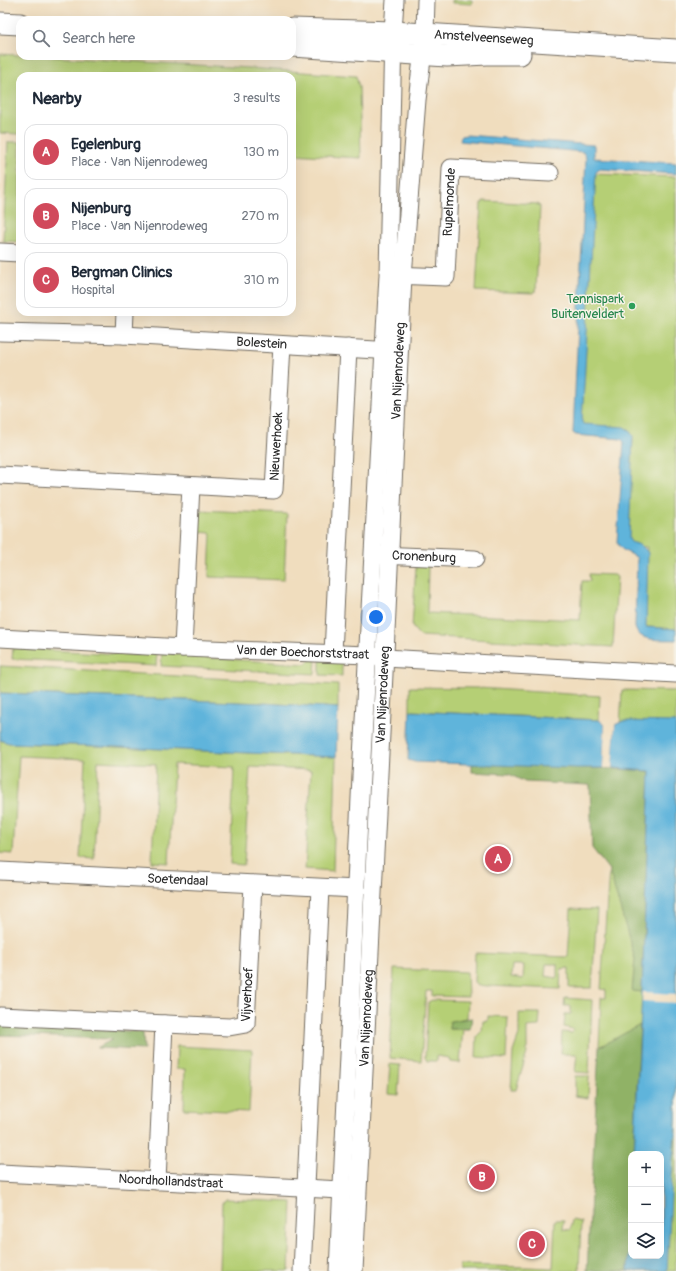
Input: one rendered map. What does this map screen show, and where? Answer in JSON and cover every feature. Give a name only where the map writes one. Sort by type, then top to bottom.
[{"type":"main road","points":[[0,23],[16,24]]},
{"type":"main road","name":"Amstelveenseweg","points":[[296,29],[393,32],[424,44],[447,56],[514,54],[676,62]]},
{"type":"main road","name":"Amstelveenseweg","points":[[296,46],[394,53],[424,44],[676,50]]},
{"type":"street","name":"Van Nijenrodeweg","points":[[338,1271],[364,722],[368,654],[381,555],[395,275],[393,32],[395,0]]},
{"type":"street","name":"Van Nijenrodeweg","points":[[395,275],[424,44],[426,0]]},
{"type":"street","name":"Rupelmonde","points":[[395,275],[446,281],[451,168],[550,173]]},
{"type":"street","points":[[0,252],[16,253]]},
{"type":"street","points":[[124,335],[125,316]]},
{"type":"street","name":"Bolestein","points":[[0,332],[124,335],[391,351]]},
{"type":"street","name":"Nieuwerhoek","points":[[0,475],[274,490],[282,345]]},
{"type":"street","points":[[333,653],[348,348]]},
{"type":"street","points":[[183,648],[191,486]]},
{"type":"street","name":"Van Nijenrodeweg","points":[[354,1271],[385,658],[381,555]]},
{"type":"street","name":"Cronenburg","points":[[381,555],[475,559]]},
{"type":"street","name":"Van der Boechorststraat","points":[[0,638],[183,648],[368,654],[385,658],[676,674]]},
{"type":"street","name":"Soetendaal","points":[[0,871],[356,889]]},
{"type":"street","name":"Vijverhoef","points":[[0,1016],[229,1027],[246,1024],[253,884]]},
{"type":"street","points":[[302,1271],[320,888]]},
{"type":"street","points":[[158,1181],[164,1024]]},
{"type":"street","name":"Noordhollandstraat","points":[[0,1173],[342,1190]]},
{"type":"green space","points":[[452,0],[472,0],[472,4],[452,3]]},
{"type":"green space","points":[[0,54],[16,55],[16,60],[107,60],[250,68],[356,76],[359,87],[361,158],[296,154],[296,72],[16,72],[16,134],[0,133]]},
{"type":"green space","points":[[8,142],[16,142],[16,242],[3,241]]},
{"type":"green space","name":"Tennispark Buitenveldert","points":[[593,174],[676,177],[676,629],[646,627],[643,624],[647,547],[627,546],[633,438],[581,435]]},
{"type":"green space","points":[[483,201],[538,204],[538,206],[540,206],[536,291],[533,293],[476,291],[481,203],[483,203]]},
{"type":"green space","points":[[199,510],[287,514],[284,580],[209,577],[211,533],[198,532]]},
{"type":"green space","points":[[428,565],[427,613],[580,620],[582,581],[590,581],[589,574],[615,575],[617,577],[613,647],[420,636],[412,627],[416,566]]},
{"type":"green space","points":[[13,648],[136,655],[149,652],[157,653],[156,666],[12,659]]},
{"type":"green space","points":[[162,653],[203,655],[208,658],[306,664],[310,659],[316,659],[315,674],[161,666]]},
{"type":"green space","points":[[320,660],[342,661],[342,676],[320,675]]},
{"type":"green space","points":[[0,666],[338,685],[338,708],[263,703],[0,693]]},
{"type":"green space","points":[[410,687],[478,688],[600,696],[599,720],[410,711]]},
{"type":"green space","points":[[622,690],[676,691],[676,1271],[592,1271],[603,1045],[599,1047],[601,998],[606,998],[606,990],[601,989],[609,870],[612,879]]},
{"type":"green space","points":[[0,740],[9,743],[336,757],[333,871],[305,869],[311,770],[250,767],[244,865],[230,864],[234,767],[174,764],[169,863],[152,862],[156,764],[98,761],[94,859],[80,858],[85,759],[19,756],[13,854],[0,853]]},
{"type":"green space","points":[[472,764],[650,771],[642,992],[632,991],[635,959],[609,870],[592,848],[590,785],[525,782],[509,774],[472,772]]},
{"type":"green space","points":[[571,909],[597,910],[592,988],[569,988],[569,968],[561,969],[560,989],[488,986],[477,985],[474,982],[475,953],[568,957]],"holes":[[[546,964],[557,964],[557,978],[545,976]],[[512,965],[524,965],[523,979],[511,977]]]},
{"type":"green space","points":[[394,969],[467,972],[468,997],[432,996],[432,991],[426,991],[421,1061],[390,1058]]},
{"type":"green space","points":[[565,998],[592,1000],[589,1073],[575,1072],[577,1054],[561,1054],[562,1032],[572,1033],[573,1029],[564,1027],[565,1014],[571,1014],[571,1006],[564,1006]]},
{"type":"green space","points":[[432,1000],[468,1001],[467,1018],[451,1021],[449,1029],[463,1029],[460,1063],[450,1062],[449,1058],[437,1056],[437,1061],[427,1061],[425,1057],[428,1002]]},
{"type":"green space","points":[[519,1013],[540,1013],[539,1026],[527,1027],[527,1053],[516,1090],[511,1090],[513,1052],[519,1035]]},
{"type":"green space","points":[[488,1016],[508,1017],[506,1059],[476,1057],[477,1036],[482,1031],[483,1021],[488,1021]]},
{"type":"green space","points":[[472,1018],[470,1029],[449,1029],[450,1021]]},
{"type":"green space","points":[[0,1024],[143,1032],[144,1050],[97,1048],[113,1039],[0,1035]]},
{"type":"green space","points":[[640,1025],[634,1151],[628,1151],[628,1271],[587,1271],[599,1047]]},
{"type":"green space","points":[[177,1046],[252,1050],[249,1112],[184,1109],[185,1069],[176,1069]]},
{"type":"green space","points":[[390,1064],[400,1065],[398,1095],[388,1094]]},
{"type":"green space","points":[[575,1076],[589,1076],[588,1098],[575,1096]]},
{"type":"green space","points":[[225,1199],[292,1202],[289,1271],[220,1271],[222,1203]]},
{"type":"green space","points":[[555,1220],[564,1220],[563,1229],[570,1230],[572,1220],[581,1222],[579,1271],[460,1271],[460,1265],[553,1268]]},
{"type":"water","points":[[466,135],[594,145],[594,158],[676,163],[676,174],[600,169],[596,172],[582,422],[583,424],[624,427],[629,430],[633,436],[629,539],[631,542],[643,547],[648,553],[646,627],[676,629],[676,640],[646,638],[637,632],[635,627],[637,558],[623,550],[617,542],[624,442],[621,439],[576,435],[573,433],[586,158],[583,152],[460,141],[461,136]]},
{"type":"water","points":[[0,693],[263,703],[338,708],[336,757],[9,743],[0,740]]},
{"type":"water","points":[[410,711],[599,720],[605,725],[603,768],[415,762],[408,760]]},
{"type":"water","points":[[623,721],[676,722],[676,1121],[667,1271],[628,1271],[629,1259],[664,1259],[664,1151],[634,1151],[642,992],[650,771],[612,768],[615,725]]},
{"type":"pier","points":[[605,725],[607,725],[605,768],[603,768]]},
{"type":"pier","points":[[613,725],[615,725],[612,768],[610,768]]},
{"type":"pier","points":[[643,992],[676,994],[676,1003],[642,1001]]},
{"type":"place","name":"Tennispark Buitenveldert","points":[[632,306]]},
{"type":"place","name":"Egelenburg","points":[[498,859]]},
{"type":"place","name":"Nijenburg","points":[[482,1177]]},
{"type":"place","name":"Bergman Clinics","points":[[532,1244]]}]
